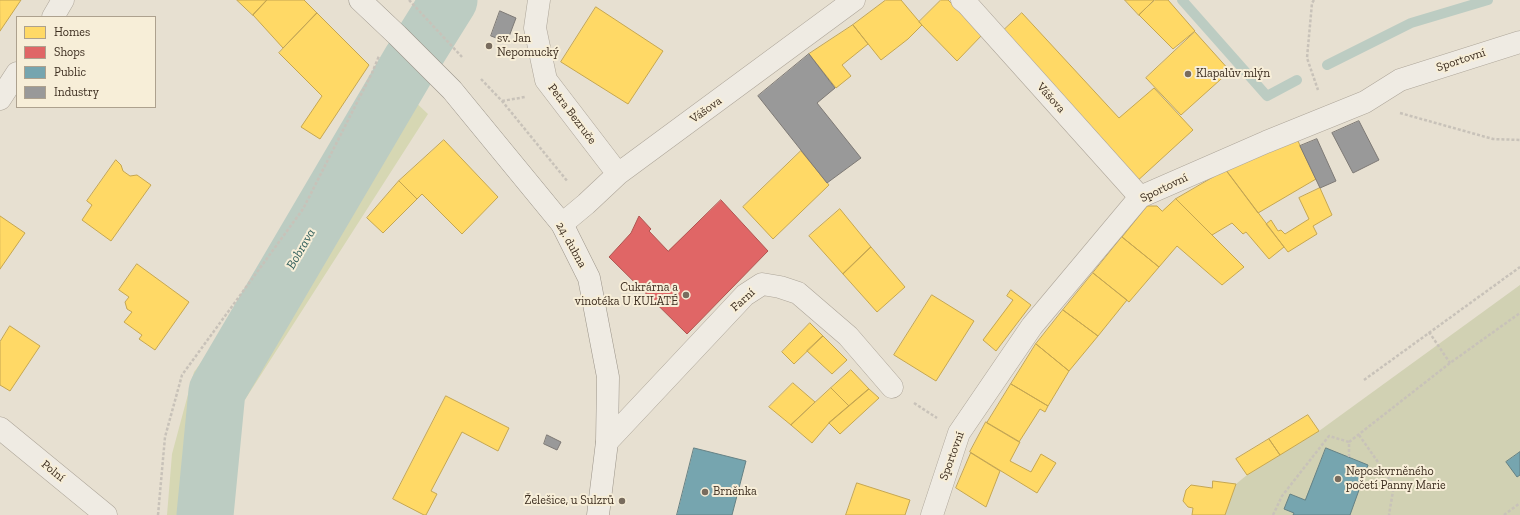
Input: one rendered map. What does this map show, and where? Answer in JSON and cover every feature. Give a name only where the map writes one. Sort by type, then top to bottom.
[{"type":"street","points":[[53,16],[63,0]]},
{"type":"street","name":"Petra Bezruče","points":[[540,0],[535,28],[546,80],[618,174]]},
{"type":"street","name":"Vášova","points":[[562,224],[618,174],[854,0]]},
{"type":"street","name":"Vášova","points":[[962,0],[1140,197]]},
{"type":"street","name":"24. dubna","points":[[364,1],[452,90],[562,224],[589,278],[608,377],[608,442],[598,515]]},
{"type":"street","name":"Sportovní","points":[[932,515],[959,433],[1032,326],[1140,197],[1266,142],[1365,102],[1400,80],[1520,42]]},
{"type":"street","points":[[0,100],[16,75]]},
{"type":"street","name":"Farní","points":[[608,442],[745,295],[762,284],[780,287],[798,293],[848,336],[892,387]]},
{"type":"street","name":"Polní","points":[[0,428],[106,515]]},
{"type":"path","points":[[409,0],[466,62]]},
{"type":"path","points":[[1314,0],[1312,3],[1307,58],[1314,78]]},
{"type":"path","points":[[158,515],[165,437],[182,375],[303,209],[394,32]]},
{"type":"path","points":[[481,78],[502,101],[586,204]]},
{"type":"path","points":[[1365,102],[1493,139],[1520,140]]},
{"type":"path","points":[[1364,380],[1520,267]]},
{"type":"path","points":[[1349,442],[1450,363],[1520,313]]},
{"type":"path","points":[[1429,332],[1450,363]]},
{"type":"path","points":[[892,387],[959,433]]},
{"type":"path","points":[[1359,434],[1394,484],[1389,515]]},
{"type":"path","points":[[1273,515],[1282,496],[1329,436],[1349,442]]},
{"type":"path","points":[[1349,442],[1349,457]]},
{"type":"path","points":[[1504,515],[1520,503]]},
{"type":"green space","points":[[387,75],[428,114],[239,409],[225,515],[167,515],[172,454],[194,372],[270,271]]},
{"type":"green space","points":[[1520,285],[1520,515],[1225,515],[1236,484],[1247,475],[1319,431]]},
{"type":"building: Homes","points":[[0,0],[21,0],[0,31]]},
{"type":"building: Homes","points":[[237,0],[267,0],[253,15]]},
{"type":"building: Homes","points":[[267,0],[304,0],[317,13],[283,48],[253,15]]},
{"type":"building: Homes","points":[[886,0],[901,0],[922,25],[908,39],[881,60],[853,25]]},
{"type":"building: Homes","points":[[941,0],[948,0],[983,34],[957,61],[919,22]]},
{"type":"building: Homes","points":[[1125,0],[1154,0],[1139,15]]},
{"type":"building: Homes","points":[[1155,0],[1168,0],[1195,31],[1173,49],[1139,15]]},
{"type":"building: Homes","points":[[596,7],[663,51],[628,104],[561,62]]},
{"type":"building: Homes","points":[[317,13],[369,65],[320,139],[301,127],[322,96],[279,53]]},
{"type":"building: Homes","points":[[1022,13],[1119,118],[1154,88],[1193,130],[1135,183],[1004,30]]},
{"type":"building: Homes","points":[[853,25],[868,44],[842,65],[851,76],[836,88],[809,54]]},
{"type":"building: Homes","name":"Klapalův mlýn","points":[[1195,32],[1230,71],[1181,115],[1146,78]]},
{"type":"building: Homes","points":[[1297,139],[1316,179],[1258,213],[1225,169]]},
{"type":"building: Homes","points":[[444,140],[498,197],[462,234],[422,194],[417,199],[399,181]]},
{"type":"building: Homes","points":[[801,151],[829,185],[773,239],[743,207]]},
{"type":"building: Homes","points":[[116,160],[121,165],[123,171],[130,176],[137,175],[151,185],[111,241],[82,220],[92,205],[87,201]]},
{"type":"building: Homes","points":[[1226,170],[1284,247],[1269,259],[1246,232],[1243,234],[1232,223],[1212,235],[1176,199]]},
{"type":"building: Homes","points":[[399,181],[417,199],[383,233],[367,218]]},
{"type":"building: Homes","points":[[1320,188],[1332,215],[1313,226],[1317,234],[1288,252],[1266,224],[1271,220],[1278,231],[1281,230],[1285,234],[1309,219],[1299,198]]},
{"type":"building: Homes","points":[[1176,199],[1244,267],[1222,285],[1177,246],[1159,267],[1122,237],[1147,206],[1157,206],[1162,211]]},
{"type":"building: Homes","points":[[840,209],[871,247],[843,274],[809,236]]},
{"type":"building: Homes","points":[[0,216],[25,233],[0,269]]},
{"type":"building: Homes","points":[[1122,237],[1159,267],[1129,302],[1093,273]]},
{"type":"building: Homes","points":[[871,247],[905,287],[877,312],[843,274]]},
{"type":"building: Homes","points":[[137,264],[189,302],[155,350],[139,339],[142,335],[124,322],[132,312],[127,309],[125,302],[129,297],[119,290]]},
{"type":"building: Homes","points":[[1093,273],[1127,300],[1098,336],[1063,310]]},
{"type":"building: Homes","points":[[1011,290],[1031,305],[996,351],[983,340],[1013,300],[1007,296]]},
{"type":"building: Homes","points":[[932,295],[974,321],[936,381],[894,355]]},
{"type":"building: Homes","points":[[1063,310],[1098,336],[1069,371],[1036,344]]},
{"type":"building: Homes","points":[[810,323],[823,336],[794,364],[782,352]]},
{"type":"building: Homes","points":[[10,326],[40,346],[10,391],[0,385],[0,342]]},
{"type":"building: Homes","points":[[823,336],[847,360],[832,374],[807,351]]},
{"type":"building: Homes","points":[[1036,344],[1069,371],[1048,406],[1011,384]]},
{"type":"building: Homes","points":[[851,370],[869,389],[849,406],[831,388]]},
{"type":"building: Homes","points":[[793,383],[815,402],[791,425],[769,407]]},
{"type":"building: Homes","points":[[1011,384],[1048,406],[1045,412],[1040,409],[1019,442],[987,423]]},
{"type":"building: Homes","points":[[831,388],[849,406],[829,423],[812,443],[791,425]]},
{"type":"building: Homes","points":[[869,389],[879,398],[840,434],[829,423]]},
{"type":"building: Homes","points":[[446,396],[509,428],[498,451],[462,432],[431,491],[437,494],[426,515],[424,515],[393,499]]},
{"type":"building: Homes","points":[[1308,415],[1319,431],[1280,455],[1269,439]]},
{"type":"building: Homes","points":[[986,422],[1020,442],[1010,461],[1031,472],[1041,454],[1056,463],[1037,493],[970,452]]},
{"type":"building: Homes","points":[[1269,439],[1280,455],[1247,475],[1236,459]]},
{"type":"building: Homes","points":[[971,453],[1000,471],[986,507],[956,488]]},
{"type":"building: Homes","points":[[1213,481],[1236,484],[1225,515],[1192,515],[1193,508],[1188,507],[1183,501],[1186,490],[1191,485],[1212,488]]},
{"type":"building: Homes","points":[[857,483],[910,500],[905,515],[846,515]]},
{"type":"building: Shops","name":"Cukrárna a vinotéka U KULATÉ","points":[[721,200],[768,251],[687,334],[609,257],[631,233],[639,216],[651,229],[649,231],[668,251]]},
{"type":"building: Public","points":[[694,448],[746,461],[732,515],[677,515]]},
{"type":"building: Public","name":"Neposkvrněného početí Panny Marie","points":[[1326,448],[1368,465],[1350,515],[1293,515],[1294,513],[1284,509],[1290,494],[1305,500]]},
{"type":"building: Public","points":[[1520,452],[1520,475],[1517,477],[1506,462]]},
{"type":"building: Industry","points":[[500,11],[516,18],[507,42],[491,36]]},
{"type":"building: Industry","points":[[809,54],[835,88],[817,103],[861,158],[827,183],[758,96]]},
{"type":"building: Industry","points":[[1359,121],[1379,160],[1353,173],[1332,133]]},
{"type":"building: Industry","points":[[1317,139],[1336,181],[1320,188],[1300,146]]},
{"type":"building: Industry","points":[[547,435],[561,442],[557,450],[544,444]]},
{"type":"waterway","name":"Bobrava","points":[[205,515],[217,391],[411,61],[449,0]]},
{"type":"waterway","points":[[1182,0],[1267,96],[1297,80]]},
{"type":"waterway","points":[[1327,65],[1411,23],[1488,0]]},
{"type":"place","name":"sv. Jan Nepomucký","points":[[489,46]]},
{"type":"place","name":"Klapalův mlýn","points":[[1188,74]]},
{"type":"place","name":"Cukrárna a vinotéka U KULATÉ","points":[[686,295]]},
{"type":"place","name":"Neposkvrněného početí Panny Marie","points":[[1338,479]]},
{"type":"place","name":"Brněnka","points":[[705,492]]},
{"type":"place","name":"Želešice, u Sulzrů","points":[[622,501]]}]
